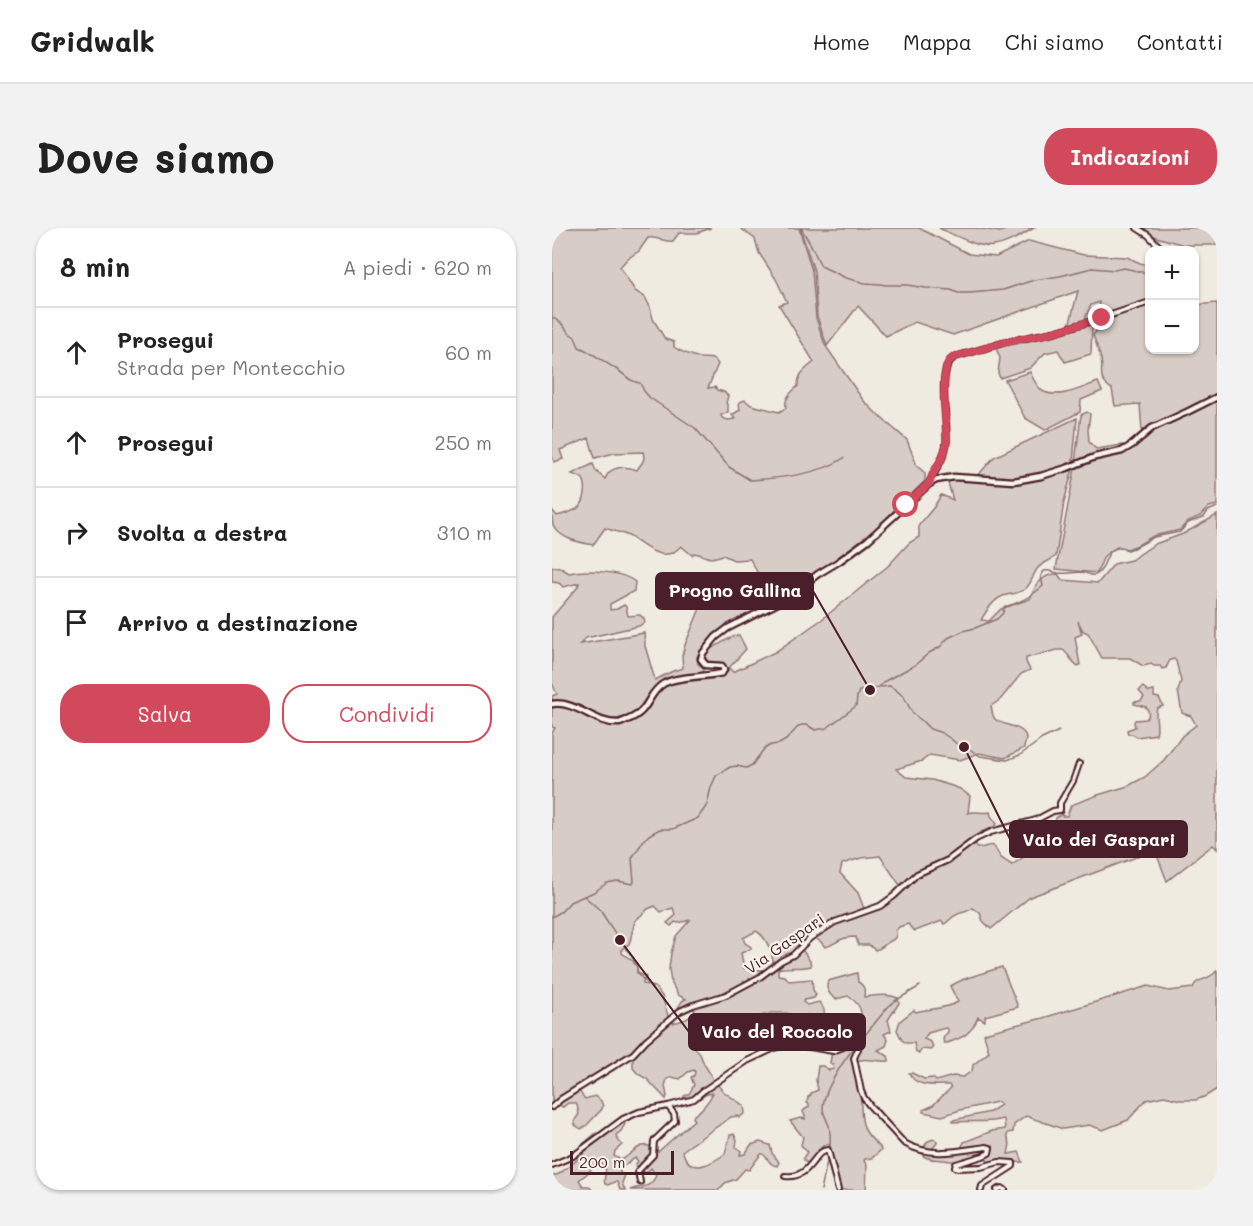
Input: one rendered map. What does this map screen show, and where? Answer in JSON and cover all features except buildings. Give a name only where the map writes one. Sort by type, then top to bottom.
[{"type":"street","points":[[1137,228],[1159,246]]},
{"type":"street","points":[[929,484],[932,474],[942,460],[947,442],[944,378],[950,360],[1006,342],[1054,332],[1145,303]]},
{"type":"street","points":[[552,704],[560,703],[608,722],[619,723],[638,716],[662,685],[674,680],[722,673],[724,670],[722,666],[706,664],[701,659],[716,637],[728,628],[784,600],[838,562],[868,540],[929,484],[954,477],[1014,481],[1041,476],[1095,457],[1122,451],[1152,428],[1217,397]]},
{"type":"street","name":"Via Gaspari","points":[[552,1107],[633,1054],[680,1011],[726,995],[760,977],[793,955],[810,938],[827,927],[880,906],[917,874],[948,860],[976,838],[1036,820],[1060,810],[1060,803],[1073,781],[1079,764]]},
{"type":"street","points":[[552,1165],[573,1156],[623,1119],[639,1112],[694,1099],[747,1061],[777,1047],[793,1044],[833,1051],[855,1042],[859,1044],[854,1058],[864,1098],[904,1143],[912,1148],[939,1153],[990,1148],[989,1153],[983,1156],[956,1164],[955,1167],[958,1168],[981,1167],[999,1162],[1013,1163],[1013,1166],[982,1186],[981,1190]]},
{"type":"street","points":[[640,1182],[638,1171],[653,1155],[654,1141],[675,1121],[674,1114],[668,1106]]},
{"type":"street","points":[[785,1176],[801,1174],[825,1149],[829,1152],[838,1190]]},
{"type":"street","points":[[997,1190],[1002,1188],[1005,1190]]},
{"type":"shaded area","points":[[552,228],[711,228],[697,233],[679,233],[673,241],[648,238],[639,251],[620,267],[635,291],[645,297],[653,319],[665,339],[674,342],[674,347],[683,352],[713,359],[718,364],[708,388],[715,387],[728,396],[726,403],[728,412],[721,415],[722,418],[728,420],[735,419],[732,415],[740,410],[739,403],[745,400],[751,405],[779,412],[786,408],[787,398],[798,386],[801,375],[814,362],[779,305],[787,302],[776,279],[759,253],[755,239],[740,228],[799,228],[812,271],[816,318],[825,345],[863,400],[907,440],[917,466],[925,473],[925,481],[874,530],[789,592],[720,630],[712,637],[697,657],[698,664],[704,668],[703,674],[679,676],[663,681],[653,688],[635,712],[622,718],[604,718],[570,703],[552,700],[552,696],[557,694],[552,683],[552,617],[579,583],[563,587],[559,583],[552,582],[552,567],[561,568],[569,573],[594,571],[613,573],[635,582],[634,591],[610,604],[610,610],[624,605],[628,616],[640,615],[645,622],[639,626],[586,638],[580,644],[644,633],[645,646],[655,680],[683,668],[682,656],[685,645],[701,606],[710,592],[719,588],[747,595],[773,586],[771,580],[763,583],[750,559],[734,560],[723,555],[710,558],[694,553],[692,555],[681,546],[668,554],[657,553],[626,535],[605,528],[593,545],[565,537],[556,530],[553,525],[552,510],[557,516],[566,514],[582,504],[585,492],[584,481],[581,477],[572,474],[593,464],[596,471],[605,479],[607,474],[614,469],[623,467],[637,470],[644,458],[643,452],[614,453],[595,458],[589,438],[560,450],[563,459],[554,462],[552,456]]},
{"type":"shaded area","points":[[800,228],[919,228],[969,254],[996,257],[1029,241],[1084,255],[1127,257],[1145,264],[1145,302],[1099,317],[1099,302],[1091,305],[1084,321],[1069,326],[1078,291],[953,335],[915,322],[886,336],[858,306],[827,346],[817,316],[814,271]]},
{"type":"shaded area","points":[[939,228],[975,228],[1000,232],[1011,228],[1034,228],[1010,241],[988,246],[966,240]]},
{"type":"shaded area","points":[[1142,228],[1217,228],[1217,244],[1184,245],[1156,237]]},
{"type":"shaded area","points":[[1217,303],[1217,394],[1142,432],[1140,404],[1115,406],[1112,389],[1102,379],[1101,359],[1093,335],[1108,318],[1145,305],[1145,354],[1199,354],[1199,305]]},
{"type":"shaded area","points":[[1092,324],[1091,354],[1065,362],[1058,350],[1045,353],[1030,368],[1000,378],[998,373],[1000,358],[996,348]]},
{"type":"shaded area","points":[[1030,372],[1039,388],[1051,394],[1072,391],[1098,382],[1102,391],[1081,400],[1080,412],[1045,430],[1025,418],[1005,380]]},
{"type":"shaded area","points":[[1217,399],[1217,505],[1209,507],[1200,516],[1187,522],[1180,530],[1153,536],[1127,549],[1118,546],[1104,556],[1097,573],[1056,569],[1075,468],[1098,459],[1120,455],[1151,431]]},
{"type":"shaded area","points":[[1087,412],[1090,414],[1089,442],[1096,449],[1123,445],[1122,450],[1098,454],[1075,463],[1081,415]]},
{"type":"shaded area","points":[[1077,418],[1072,472],[1064,502],[1056,556],[1037,569],[1025,589],[996,600],[981,620],[989,621],[1001,609],[1030,599],[1034,589],[1043,578],[1052,574],[1058,574],[1062,580],[1098,583],[1114,564],[1131,560],[1155,544],[1183,534],[1217,515],[1217,849],[1213,845],[1167,881],[1155,850],[1030,897],[991,929],[983,921],[980,913],[973,908],[954,916],[944,924],[942,921],[915,931],[908,924],[899,927],[894,938],[875,950],[869,945],[858,945],[856,937],[844,938],[825,947],[812,936],[801,948],[811,966],[778,969],[778,975],[785,976],[789,981],[812,979],[816,995],[803,1002],[807,1005],[819,1002],[824,1011],[822,1018],[807,1015],[798,1018],[786,1013],[771,1013],[747,1020],[733,1020],[692,1044],[700,1054],[712,1079],[724,1092],[744,1106],[745,1113],[739,1118],[731,1117],[682,1151],[685,1158],[694,1166],[711,1163],[725,1154],[730,1135],[734,1134],[737,1140],[736,1147],[741,1151],[740,1155],[745,1154],[751,1145],[760,1142],[770,1145],[772,1153],[779,1162],[777,1166],[761,1154],[749,1170],[745,1169],[736,1179],[725,1183],[719,1190],[630,1190],[648,1185],[656,1175],[651,1168],[645,1173],[642,1170],[643,1165],[637,1167],[635,1165],[638,1161],[635,1158],[620,1169],[624,1178],[622,1183],[625,1190],[620,1190],[617,1182],[605,1184],[606,1170],[600,1163],[593,1166],[579,1180],[583,1186],[589,1186],[592,1190],[552,1190],[552,1176],[559,1174],[582,1156],[584,1150],[582,1145],[596,1133],[603,1133],[618,1120],[623,1120],[625,1124],[616,1135],[622,1145],[615,1151],[614,1156],[621,1160],[642,1146],[650,1146],[652,1151],[659,1151],[694,1120],[694,1115],[705,1106],[713,1093],[690,1104],[684,1101],[684,1096],[689,1094],[694,1085],[691,1077],[694,1076],[694,1070],[680,1079],[672,1077],[667,1079],[666,1099],[633,1068],[633,1058],[630,1055],[578,1090],[585,1099],[595,1096],[603,1106],[585,1127],[581,1129],[575,1125],[579,1114],[575,1103],[568,1103],[563,1107],[552,1104],[552,733],[555,728],[552,727],[552,706],[568,708],[605,725],[626,724],[642,714],[666,686],[679,682],[721,677],[723,675],[721,664],[706,662],[703,658],[709,649],[731,638],[739,635],[746,649],[729,668],[733,672],[775,652],[821,620],[888,566],[909,543],[919,537],[919,525],[941,495],[953,500],[948,483],[951,477],[974,477],[994,457]],"holes":[[[1078,621],[1083,631],[1088,633],[1102,658],[1130,658],[1143,666],[1151,664],[1160,666],[1162,669],[1174,659],[1181,681],[1178,691],[1182,713],[1191,716],[1196,725],[1182,736],[1164,760],[1145,777],[1128,786],[1071,805],[1067,816],[1062,816],[1062,814],[1056,818],[1045,840],[1012,865],[1001,858],[994,846],[977,848],[974,838],[997,824],[990,812],[968,813],[970,796],[960,789],[932,780],[906,777],[896,769],[922,761],[930,755],[960,760],[979,753],[1005,758],[1024,748],[1025,734],[996,720],[991,706],[1000,700],[1021,674],[1030,670],[1026,658],[1063,650],[1078,666],[1080,665],[1075,637],[1082,634]],[[880,856],[902,888],[876,909],[865,911],[858,893],[840,873],[842,864],[861,858]],[[655,906],[661,912],[673,908],[676,915],[667,923],[671,926],[675,922],[690,920],[676,936],[669,969],[671,982],[678,995],[686,999],[678,1008],[695,1010],[689,1018],[673,1023],[668,1016],[662,996],[655,987],[643,984],[646,977],[637,973],[637,967],[633,961],[622,953],[622,949],[629,944],[635,921]],[[756,931],[760,934],[769,947],[774,969],[744,968],[741,953],[751,947],[745,943],[743,938]]]},
{"type":"shaded area","points":[[1143,687],[1149,692],[1154,691],[1154,697],[1159,698],[1163,706],[1157,708],[1156,734],[1137,737],[1128,734],[1127,730],[1135,727],[1135,720],[1146,719],[1148,716],[1146,707],[1134,704],[1144,697],[1139,691]]},
{"type":"shaded area","points":[[1002,967],[1018,1007],[985,1016],[985,1021],[978,1017],[966,1034],[947,1043],[943,1040],[948,1029],[928,1033],[924,1039],[931,1042],[933,1047],[931,1050],[922,1049],[919,1053],[916,1052],[914,1043],[906,1043],[902,1040],[897,1030],[900,1021],[914,1010],[916,1012],[953,1005],[958,1002],[950,986]]},
{"type":"shaded area","points":[[1217,970],[1217,1089],[1206,1096],[1196,1100],[1181,1100],[1164,1096],[1146,1100],[1128,1120],[1103,1130],[1089,1125],[1063,1129],[1026,1116],[1014,1125],[1013,1132],[1008,1133],[1007,1136],[1010,1144],[1008,1154],[1019,1152],[1023,1162],[1006,1162],[994,1166],[983,1157],[957,1161],[923,1156],[923,1148],[928,1141],[936,1140],[937,1143],[931,1150],[933,1154],[956,1151],[964,1142],[992,1131],[1005,1129],[1004,1120],[953,1122],[953,1120],[990,1112],[1001,1105],[997,1102],[942,1116],[923,1112],[951,1088],[949,1085],[921,1083],[912,1078],[909,1073],[924,1079],[933,1078],[936,1081],[953,1076],[963,1077],[972,1071],[973,1065],[989,1052],[984,1034],[988,1032],[1148,986],[1169,991],[1193,988],[1197,982],[1211,976]]},
{"type":"shaded area","points":[[857,973],[858,982],[864,988],[864,997],[890,996],[898,998],[899,1003],[888,1020],[891,1031],[884,1034],[888,1040],[886,1046],[878,1050],[888,1056],[889,1061],[866,1059],[853,1063],[860,1087],[864,1128],[881,1150],[872,1158],[864,1161],[867,1166],[866,1190],[840,1190],[829,1144],[824,1145],[809,1163],[805,1162],[803,1158],[807,1152],[801,1145],[803,1137],[790,1121],[805,1119],[803,1112],[809,1107],[808,1097],[818,1090],[816,1080],[818,1066],[829,1070],[834,1069],[830,1063],[831,1050],[860,1017],[861,1011],[857,1004],[848,996],[836,999],[831,995],[827,989],[828,981]]},
{"type":"waterway","points":[[801,228],[821,266],[846,278],[865,283],[907,285],[970,293],[1003,290],[1034,280],[1092,268],[1114,270],[1124,268],[1145,273]]},
{"type":"waterway","points":[[552,317],[575,337],[579,347],[640,383],[650,398],[695,428],[729,467],[750,480],[811,472],[844,458]]},
{"type":"waterway","points":[[552,917],[570,902],[594,892],[607,883],[618,881],[632,884],[634,882],[632,858],[644,840],[660,829],[673,829],[698,818],[707,805],[716,776],[730,767],[746,768],[752,765],[764,749],[786,740],[801,725],[807,725],[815,730],[827,728],[856,706],[859,691],[879,687],[885,681],[915,665],[940,647],[948,638],[997,619],[1003,613],[1004,607],[1034,593],[1043,586],[1041,576],[1044,571],[1082,572],[1095,575],[1099,573],[1110,552],[1114,549],[1128,550],[1154,537],[1180,532],[1188,523],[1204,517],[1208,511],[1217,507]]},
{"type":"waterway","points":[[881,687],[890,686],[896,690],[904,697],[913,714],[930,729],[942,733],[958,745],[980,756],[1007,760],[1020,755],[1042,739],[1059,731]]},
{"type":"waterway","points":[[584,896],[600,910],[633,958],[638,973],[652,988]]},
{"type":"waterway","points":[[860,1041],[888,1007],[920,986]]},
{"type":"waterway","points":[[830,1149],[830,1132],[823,1110],[824,1101],[836,1073],[859,1042]]},
{"type":"waterway","points":[[821,1190],[828,1157]]},
{"type":"place","name":"Progno Gallina","points":[[870,690]]},
{"type":"place","name":"Vaio dei Gaspari","points":[[964,747]]},
{"type":"place","name":"Vaio del Roccolo","points":[[620,940]]},
{"type":"route","points":[[906,505],[929,484],[945,451],[947,442],[944,378],[950,360],[1006,342],[1054,332],[1102,318]]}]
